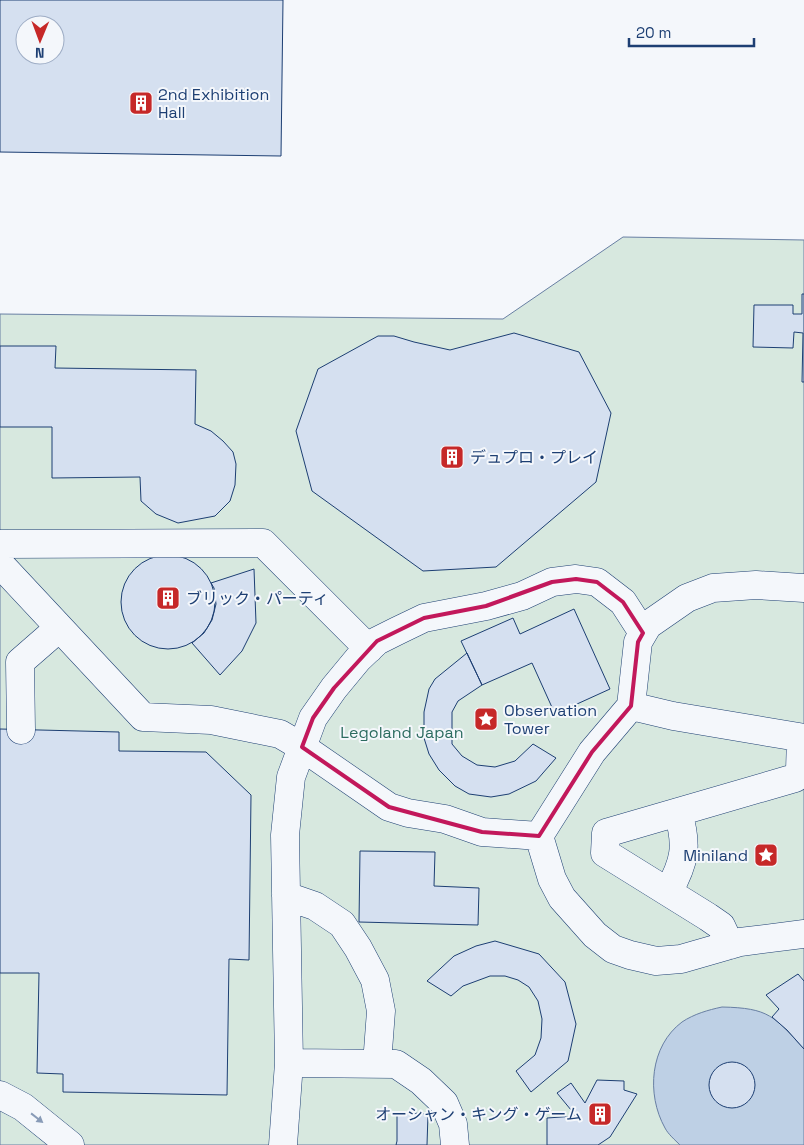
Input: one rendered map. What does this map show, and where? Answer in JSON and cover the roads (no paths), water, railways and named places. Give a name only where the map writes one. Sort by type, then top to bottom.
[{"type":"main road","points":[[0,544],[263,543],[369,649]]},
{"type":"main road","points":[[3,574],[60,628],[143,718],[211,720],[280,734],[389,807],[444,819],[482,832],[538,836]]},
{"type":"main road","points":[[283,1145],[289,1063],[285,835],[291,777],[313,718],[334,688],[358,659],[377,642],[424,618],[486,606],[522,596],[552,582],[576,579],[597,582],[623,602],[643,633]]},
{"type":"main road","points":[[538,836],[592,752],[631,706],[638,642],[648,626],[688,598],[713,588],[756,584],[804,588]]},
{"type":"main road","points":[[21,730],[20,662],[60,628]]},
{"type":"main road","points":[[631,706],[673,716],[802,738],[800,782],[678,812],[606,833],[605,853],[708,916],[721,926],[730,944]]},
{"type":"main road","points":[[668,892],[683,861],[684,836],[678,812]]},
{"type":"main road","points":[[538,836],[552,879],[562,898],[595,935],[613,949],[630,955],[656,960],[681,959],[730,944],[804,934]]},
{"type":"main road","points":[[286,896],[315,906],[342,924],[358,948],[375,980],[381,1011],[377,1064]]},
{"type":"main road","points":[[289,1063],[396,1064],[421,1081],[444,1102],[453,1124],[455,1145]]},
{"type":"main road","points":[[0,1094],[23,1107],[70,1145]]},
{"type":"water","points":[[722,1007],[750,1009],[769,1016],[777,1021],[804,1049],[804,1145],[680,1145],[666,1130],[659,1115],[654,1086],[654,1071],[663,1044],[671,1032],[682,1022],[701,1013]]},
{"type":"place","name":"2nd Exhibition Hall","points":[[141,103]]},
{"type":"place","name":"デュプロ・プレイ","points":[[452,457]]},
{"type":"place","name":"ブリック・パーティ","points":[[168,598]]},
{"type":"place","name":"Observation Tower","points":[[486,719]]},
{"type":"place","name":"Miniland","points":[[766,855]]},
{"type":"place","name":"オーシャン・キング・ゲーム","points":[[600,1114]]},
{"type":"park label","name":"Legoland Japan","points":[[402,732]]}]
